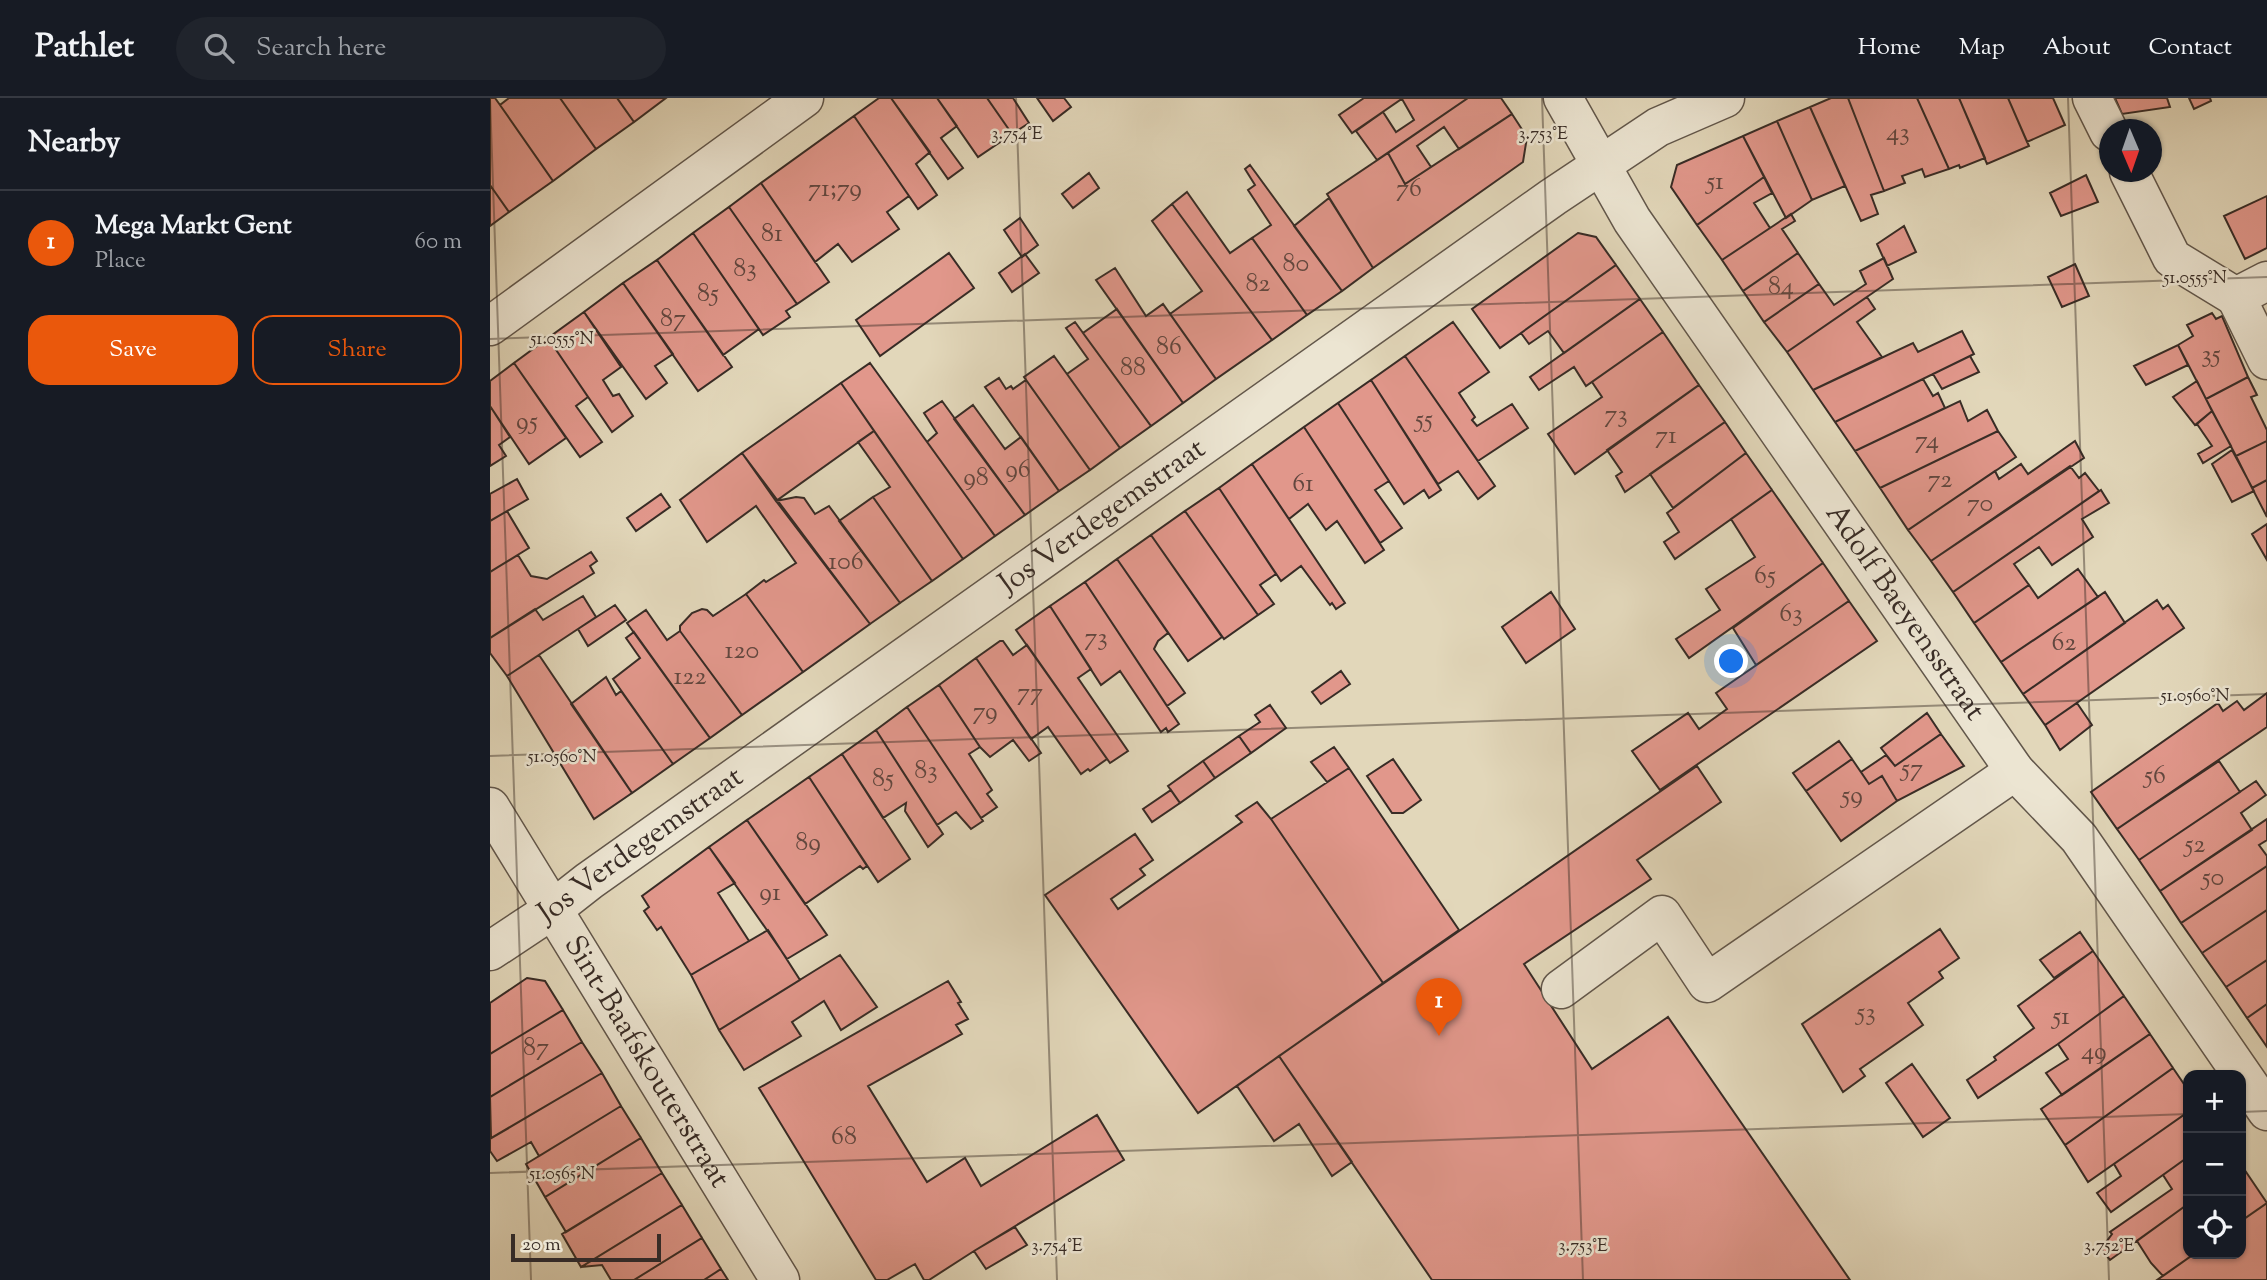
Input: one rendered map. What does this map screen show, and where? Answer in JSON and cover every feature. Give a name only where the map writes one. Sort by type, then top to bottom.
[{"type":"street","points":[[490,326],[804,98]]},
{"type":"street","name":"Adolf Baeyensstraat","points":[[1563,98],[1632,220],[2015,771],[2079,838],[2267,1111]]},
{"type":"street","name":"Jos Verdegemstraat","points":[[490,951],[552,910],[736,776],[1600,165],[1658,127],[1725,98]]},
{"type":"street","points":[[2092,98],[2102,119]]},
{"type":"street","points":[[2134,182],[2172,258],[2251,289],[2267,360]]},
{"type":"street","points":[[1561,989],[1662,915],[1707,983],[2015,771]]},
{"type":"street","name":"Sint-Baafskouterstraat","points":[[490,807],[780,1280]]},
{"type":"building","points":[[490,98],[495,98],[553,181],[509,212],[490,185]]},
{"type":"building","points":[[509,98],[560,98],[596,149],[553,181],[500,105]]},
{"type":"building","points":[[560,98],[617,98],[634,122],[596,149]]},
{"type":"building","points":[[617,98],[666,98],[634,122]]},
{"type":"building","points":[[879,98],[891,98],[930,152],[916,164],[937,195],[918,209],[854,116]]},
{"type":"building","points":[[891,98],[937,98],[957,126],[941,138],[963,168],[948,179]]},
{"type":"building","points":[[937,98],[987,98],[1012,134],[978,157]]},
{"type":"building","points":[[987,98],[1013,98],[1029,123],[1012,134]]},
{"type":"building","points":[[1037,98],[1064,98],[1071,107],[1053,121]]},
{"type":"building","points":[[1364,98],[1403,98],[1352,133],[1339,115]]},
{"type":"building","points":[[1403,98],[1468,98],[1377,160],[1356,131],[1383,112],[1396,132],[1414,120]]},
{"type":"building","points":[[1468,98],[1501,98],[1512,114],[1459,149],[1444,127],[1417,146],[1431,167],[1405,184],[1388,153]]},
{"type":"building","points":[[1831,98],[1848,98],[1884,191],[1871,195],[1878,214],[1861,221],[1810,107]]},
{"type":"building","points":[[1848,98],[1917,98],[1949,169],[1925,177],[1922,169],[1902,176],[1905,183],[1884,191]]},
{"type":"building","points":[[1917,98],[1959,98],[1985,158],[1960,168],[1959,165],[1949,169]]},
{"type":"building","points":[[1959,98],[2008,98],[2029,146],[1987,164]]},
{"type":"building","points":[[2008,98],[2053,98],[2065,125],[2027,142]]},
{"type":"building","points":[[2115,98],[2167,98],[2170,107],[2122,114]]},
{"type":"building","points":[[2189,98],[2210,98],[2211,101],[2194,109]]},
{"type":"building","points":[[1810,107],[1845,186],[1812,200],[1777,121]]},
{"type":"building","points":[[1512,114],[1527,137],[1523,162],[1373,268],[1327,194],[1388,153],[1405,184]]},
{"type":"building","points":[[854,116],[909,196],[887,212],[899,229],[852,262],[838,244],[815,262],[761,183]]},
{"type":"building","points":[[1777,121],[1812,200],[1786,218],[1743,136]]},
{"type":"building","points":[[1743,136],[1764,177],[1697,225],[1671,187],[1677,165]]},
{"type":"building","points":[[1250,165],[1342,291],[1307,315],[1252,238],[1271,225],[1248,190],[1255,185],[1245,169]]},
{"type":"building","points":[[1089,173],[1099,188],[1073,208],[1062,194]]},
{"type":"building","points":[[2086,175],[2098,202],[2061,216],[2050,193]]},
{"type":"building","points":[[1764,177],[1772,193],[1754,203],[1770,228],[1722,260],[1697,225]]},
{"type":"building","points":[[761,183],[829,282],[797,304],[729,207]]},
{"type":"building","points":[[490,185],[509,212],[490,226]]},
{"type":"building","points":[[1187,192],[1230,253],[1252,238],[1307,315],[1272,340],[1172,204]]},
{"type":"building","points":[[2267,196],[2267,248],[2245,259],[2224,216]]},
{"type":"building","points":[[1329,198],[1373,268],[1342,291],[1294,226]]},
{"type":"building","points":[[1172,204],[1272,340],[1216,379],[1170,314],[1202,291],[1152,221]]},
{"type":"building","points":[[729,207],[797,304],[786,311],[790,317],[763,335],[693,233]]},
{"type":"building","points":[[1791,214],[1795,221],[1782,229],[1798,253],[1743,291],[1722,260]]},
{"type":"building","points":[[1020,218],[1038,245],[1022,257],[1004,230]]},
{"type":"building","points":[[1904,226],[1916,252],[1887,266],[1877,244]]},
{"type":"building","points":[[693,233],[759,329],[723,355],[657,260]]},
{"type":"building","points":[[1578,233],[1596,237],[1616,265],[1500,348],[1472,309]]},
{"type":"building","points":[[949,253],[974,288],[880,356],[856,320]]},
{"type":"building","points":[[1798,253],[1819,284],[1764,322],[1743,291]]},
{"type":"building","points":[[1025,254],[1039,273],[1012,292],[999,273]]},
{"type":"building","points":[[1884,258],[1893,279],[1787,352],[1764,322],[1819,284],[1834,305],[1866,284],[1860,271]]},
{"type":"building","points":[[657,260],[732,367],[698,391],[623,283]]},
{"type":"building","points":[[2075,264],[2089,296],[2062,307],[2048,277]]},
{"type":"building","points":[[1616,265],[1640,299],[1564,353],[1548,331],[1529,344],[1521,333]]},
{"type":"building","points":[[1115,268],[1146,316],[1163,304],[1216,379],[1183,403],[1096,280]]},
{"type":"building","points":[[623,283],[673,354],[655,366],[667,383],[646,399],[584,312]]},
{"type":"building","points":[[1867,297],[1875,309],[1857,322],[1882,357],[1813,390],[1787,352]]},
{"type":"building","points":[[1640,299],[1663,332],[1586,386],[1574,367],[1539,390],[1530,377]]},
{"type":"building","points":[[1117,309],[1183,403],[1151,426],[1083,333]]},
{"type":"building","points":[[584,312],[621,367],[603,380],[613,396],[619,394],[633,416],[612,432],[548,338]]},
{"type":"building","points":[[2212,313],[2216,319],[2222,316],[2248,377],[2206,399],[2178,345],[2193,336],[2187,325]]},
{"type":"building","points":[[1075,322],[1151,426],[1120,448],[1067,374],[1088,359],[1066,328]]},
{"type":"building","points":[[1453,322],[1489,372],[1459,393],[1475,417],[1472,420],[1477,426],[1512,404],[1528,428],[1478,461],[1405,356]]},
{"type":"building","points":[[1962,331],[1974,354],[1835,422],[1813,390],[1913,343],[1918,352]]},
{"type":"building","points":[[1663,332],[1699,385],[1575,474],[1548,434],[1602,397],[1592,382]]},
{"type":"building","points":[[548,338],[588,397],[576,406],[602,442],[580,457],[514,363]]},
{"type":"building","points":[[2178,345],[2188,365],[2146,385],[2134,366]]},
{"type":"building","points":[[1054,356],[1120,448],[1090,470],[1024,377]]},
{"type":"building","points":[[1405,356],[1495,486],[1478,499],[1458,471],[1438,484],[1371,380]]},
{"type":"building","points":[[1970,356],[1979,372],[1942,389],[1933,374]]},
{"type":"building","points":[[514,363],[566,438],[529,464],[490,406],[490,381]]},
{"type":"building","points":[[870,363],[995,536],[963,559],[841,383]]},
{"type":"building","points":[[2248,377],[2257,395],[2251,397],[2267,430],[2267,441],[2236,456],[2206,399]]},
{"type":"building","points":[[999,378],[1006,389],[1011,386],[1013,389],[1026,380],[1090,470],[1059,491],[985,387]]},
{"type":"building","points":[[1923,379],[1933,396],[1938,393],[1945,408],[1855,451],[1835,422]]},
{"type":"building","points":[[1371,380],[1441,490],[1429,498],[1424,490],[1404,504],[1338,403]]},
{"type":"building","points":[[2197,381],[2212,411],[2195,425],[2173,397]]},
{"type":"building","points":[[841,383],[874,431],[776,501],[742,453]]},
{"type":"building","points":[[1699,385],[1725,422],[1625,492],[1616,476],[1622,472],[1607,450]]},
{"type":"building","points":[[942,401],[1025,515],[995,536],[927,442],[937,433],[924,413]]},
{"type":"building","points":[[1960,401],[1968,421],[1987,410],[1998,431],[1880,488],[1855,451]]},
{"type":"building","points":[[1338,403],[1389,481],[1375,490],[1402,528],[1380,543],[1304,427]]},
{"type":"building","points":[[973,405],[1005,449],[1021,437],[1059,491],[1025,515],[954,419]]},
{"type":"building","points":[[490,406],[510,437],[499,445],[506,456],[490,466]]},
{"type":"building","points":[[2212,411],[2231,446],[2203,463],[2198,454],[2212,446],[2197,424]]},
{"type":"building","points":[[1725,422],[1746,453],[1673,508],[1650,474]]},
{"type":"building","points":[[1304,427],[1384,550],[1365,563],[1337,521],[1326,530],[1308,504],[1289,519],[1252,464]]},
{"type":"building","points":[[874,431],[963,559],[932,581],[873,497],[890,487],[858,442]]},
{"type":"building","points":[[1998,431],[2016,457],[1908,530],[1880,488]]},
{"type":"building","points":[[2075,441],[2084,458],[1931,561],[1908,530],[1995,471],[1999,479],[2021,464],[2028,474]]},
{"type":"building","points":[[2267,441],[2267,480],[2252,488],[2236,456]]},
{"type":"building","points":[[2232,450],[2254,491],[2232,502],[2212,464]]},
{"type":"building","points":[[742,453],[870,624],[803,672],[746,594],[764,580],[766,582],[796,563],[756,506],[707,542],[680,500]]},
{"type":"building","points":[[1746,453],[1772,490],[1675,559],[1664,542],[1679,532],[1667,513]]},
{"type":"building","points":[[1252,464],[1345,603],[1336,609],[1332,603],[1330,605],[1301,566],[1281,581],[1219,488]]},
{"type":"building","points":[[2070,466],[2079,478],[2085,473],[2099,491],[1953,592],[1931,561]]},
{"type":"building","points":[[517,479],[528,499],[490,521],[490,494]]},
{"type":"building","points":[[2267,480],[2267,517],[2252,488]]},
{"type":"building","points":[[1219,488],[1276,574],[1260,585],[1274,604],[1258,615],[1185,511]]},
{"type":"building","points":[[1772,490],[1823,563],[1689,658],[1676,639],[1720,610],[1706,589],[1755,557],[1731,519]]},
{"type":"building","points":[[2101,490],[2109,503],[2082,519],[2093,537],[2052,565],[2039,547],[2014,564],[2029,585],[1974,623],[1953,592]]},
{"type":"building","points":[[661,494],[670,507],[636,531],[627,518]]},
{"type":"building","points":[[873,497],[932,581],[900,603],[839,521]]},
{"type":"building","points":[[804,498],[815,514],[829,506],[900,603],[870,624],[776,501]]},
{"type":"building","points":[[507,511],[529,548],[490,572],[490,521]]},
{"type":"building","points":[[1185,511],[1258,615],[1224,639],[1151,535]]},
{"type":"building","points":[[2267,524],[2267,560],[2252,534]]},
{"type":"building","points":[[1151,535],[1222,637],[1188,661],[1117,559]]},
{"type":"building","points":[[591,552],[597,561],[590,566],[594,573],[490,638],[490,572],[518,555],[531,576],[547,579]]},
{"type":"building","points":[[1117,559],[1168,633],[1158,641],[1154,649],[1185,693],[1167,706],[1085,582]]},
{"type":"building","points":[[1823,563],[1849,601],[1756,665],[1733,628]]},
{"type":"building","points":[[2078,569],[2098,597],[2001,662],[1974,623],[2029,585],[2038,598]]},
{"type":"building","points":[[1085,582],[1179,724],[1168,732],[1166,728],[1161,732],[1120,671],[1101,685],[1050,606]]},
{"type":"building","points":[[1551,592],[1575,629],[1526,663],[1502,627]]},
{"type":"building","points":[[2105,592],[2125,623],[2023,694],[2001,662]]},
{"type":"building","points":[[746,594],[803,672],[742,715],[680,631],[680,626],[692,613],[702,609],[713,616]]},
{"type":"building","points":[[583,596],[596,617],[507,676],[490,653],[490,638],[535,609],[543,620]]},
{"type":"building","points":[[2157,600],[2163,609],[2168,605],[2184,628],[2045,725],[2023,694]]},
{"type":"building","points":[[1849,601],[1877,641],[1660,790],[1632,751],[1688,713],[1699,729],[1727,709],[1716,693]]},
{"type":"building","points":[[615,605],[626,620],[588,646],[578,629]]},
{"type":"building","points":[[1050,606],[1091,669],[1078,678],[1128,751],[1110,763],[1016,630]]},
{"type":"building","points":[[646,610],[667,640],[680,631],[742,715],[710,738],[627,623]]},
{"type":"building","points":[[634,632],[710,738],[673,764],[613,679],[640,658],[626,638]]},
{"type":"building","points":[[1003,641],[1013,655],[1027,645],[1107,759],[1081,774],[1048,727],[1031,739],[976,658]]},
{"type":"building","points":[[539,655],[632,793],[594,819],[507,676]]},
{"type":"building","points":[[976,658],[1041,753],[1029,761],[1013,740],[990,757],[980,747],[939,685]]},
{"type":"building","points":[[1341,671],[1350,684],[1321,704],[1312,692]]},
{"type":"building","points":[[606,677],[616,695],[621,691],[673,764],[632,793],[571,704]]},
{"type":"building","points":[[939,685],[980,747],[969,754],[992,790],[987,794],[997,807],[981,818],[907,707]]},
{"type":"building","points":[[2267,693],[2267,727],[2117,829],[2091,792],[2218,703],[2223,711],[2237,701],[2244,710]]},
{"type":"building","points":[[2077,703],[2092,725],[2060,750],[2045,725]]},
{"type":"building","points":[[1270,705],[1286,728],[1251,753],[1239,736],[1260,722],[1255,715]]},
{"type":"building","points":[[907,707],[983,821],[971,829],[956,812],[937,825],[876,730]]},
{"type":"building","points":[[1927,713],[1941,734],[1895,766],[1881,748]]},
{"type":"building","points":[[876,730],[943,834],[928,847],[905,811],[906,803],[883,818],[842,754]]},
{"type":"building","points":[[1941,734],[1964,766],[1897,801],[1882,776],[1869,784],[1861,772],[1886,755],[1895,766]]},
{"type":"building","points":[[1239,736],[1251,753],[1215,778],[1203,761]]},
{"type":"building","points":[[1839,741],[1852,759],[1806,791],[1793,773]]},
{"type":"building","points":[[1334,747],[1349,768],[1327,782],[1311,762]]},
{"type":"building","points":[[842,754],[910,859],[878,882],[809,777]]},
{"type":"building","points":[[1393,759],[1421,800],[1403,813],[1392,813],[1367,776]]},
{"type":"building","points":[[1852,759],[1869,784],[1882,776],[1897,801],[1841,841],[1806,791]]},
{"type":"building","points":[[1203,761],[1215,778],[1180,803],[1168,786]]},
{"type":"building","points":[[2219,761],[2240,792],[2139,860],[2117,829]]},
{"type":"building","points":[[1697,766],[1721,802],[1637,860],[1651,879],[1524,964],[1592,1069],[1668,1017],[1850,1280],[1432,1280],[1279,1056]]},
{"type":"building","points":[[1349,768],[1459,930],[1383,983],[1271,819]]},
{"type":"building","points":[[809,777],[867,866],[863,869],[860,866],[805,904],[747,820]]},
{"type":"building","points":[[2256,781],[2266,795],[2241,813],[2252,830],[2160,891],[2139,860]]},
{"type":"building","points":[[1171,790],[1180,803],[1152,822],[1143,809]]},
{"type":"building","points":[[1257,802],[1383,983],[1198,1113],[1045,895],[1135,834],[1153,860],[1140,869],[1145,875],[1111,899],[1118,909],[1242,822],[1236,816]]},
{"type":"building","points":[[2267,819],[2267,840],[2259,845],[2267,856],[2267,866],[2181,923],[2160,891]]},
{"type":"building","points":[[747,820],[827,935],[787,959],[709,847]]},
{"type":"building","points":[[709,847],[735,883],[718,893],[749,941],[691,975],[661,927],[657,930],[644,911],[649,907],[642,896]]},
{"type":"building","points":[[2267,866],[2267,910],[2202,953],[2181,923]]},
{"type":"building","points":[[2267,910],[2267,960],[2226,987],[2202,953]]},
{"type":"building","points":[[1940,929],[1959,958],[1939,972],[1943,978],[1908,1003],[1923,1025],[1860,1069],[1865,1076],[1843,1092],[1802,1024]]},
{"type":"building","points":[[768,930],[800,980],[719,1030],[691,975]]},
{"type":"building","points":[[2080,932],[2093,951],[2054,978],[2040,960]]},
{"type":"building","points":[[2093,951],[2124,996],[1978,1098],[1967,1080],[2034,1028],[2018,1006]]},
{"type":"building","points":[[840,955],[877,1007],[841,1030],[824,1001],[792,1022],[801,1036],[744,1070],[719,1030]]},
{"type":"building","points":[[2267,960],[2267,1004],[2247,1018],[2226,987]]},
{"type":"building","points":[[527,978],[545,981],[563,1010],[490,1054],[490,1003]]},
{"type":"building","points":[[948,981],[968,1019],[956,1025],[962,1034],[868,1086],[927,1182],[965,1158],[981,1186],[1097,1115],[1124,1160],[929,1280],[924,1280],[915,1264],[887,1280],[876,1280],[759,1088]]},
{"type":"building","points":[[2124,996],[2150,1034],[2062,1095],[2046,1073],[2068,1059],[2058,1044]]},
{"type":"building","points":[[2267,1004],[2267,1047],[2247,1018]]},
{"type":"building","points":[[563,1010],[582,1042],[490,1097],[490,1054]]},
{"type":"building","points":[[2150,1034],[2173,1068],[2065,1145],[2041,1109]]},
{"type":"building","points":[[582,1042],[602,1073],[491,1138],[490,1097]]},
{"type":"building","points":[[1279,1056],[1352,1162],[1332,1176],[1299,1124],[1274,1141],[1237,1086]]},
{"type":"building","points":[[1912,1064],[1950,1118],[1923,1137],[1886,1083]]},
{"type":"building","points":[[2173,1068],[2183,1083],[2183,1116],[2088,1182],[2065,1145]]},
{"type":"building","points":[[602,1073],[621,1106],[539,1156],[531,1142],[497,1161],[490,1151],[490,1139]]},
{"type":"building","points":[[621,1106],[641,1138],[545,1197],[526,1164]]},
{"type":"building","points":[[2183,1116],[2183,1161],[2111,1212],[2097,1193],[2121,1176],[2114,1164]]},
{"type":"building","points":[[641,1138],[662,1173],[566,1232],[545,1197]]},
{"type":"building","points":[[2183,1161],[2183,1208],[2110,1260],[2101,1249],[2112,1234],[2110,1232],[2172,1189],[2163,1175]]},
{"type":"building","points":[[2246,1172],[2267,1203],[2246,1218]]},
{"type":"building","points":[[662,1173],[682,1205],[581,1267],[562,1234]]},
{"type":"building","points":[[2267,1203],[2267,1280],[2157,1280],[2187,1259],[2246,1259],[2246,1218]]},
{"type":"building","points":[[682,1205],[702,1238],[634,1280],[611,1280],[602,1265],[581,1267]]},
{"type":"building","points":[[2183,1208],[2183,1259],[2187,1259],[2163,1276],[2137,1241]]},
{"type":"building","points":[[1015,1227],[1027,1245],[986,1269],[974,1251]]},
{"type":"building","points":[[702,1238],[721,1269],[704,1280],[634,1280]]},
{"type":"building","points":[[721,1269],[728,1280],[704,1280]]},
{"type":"place","name":"Mega Markt Gent","points":[[1439,1036]]}]
